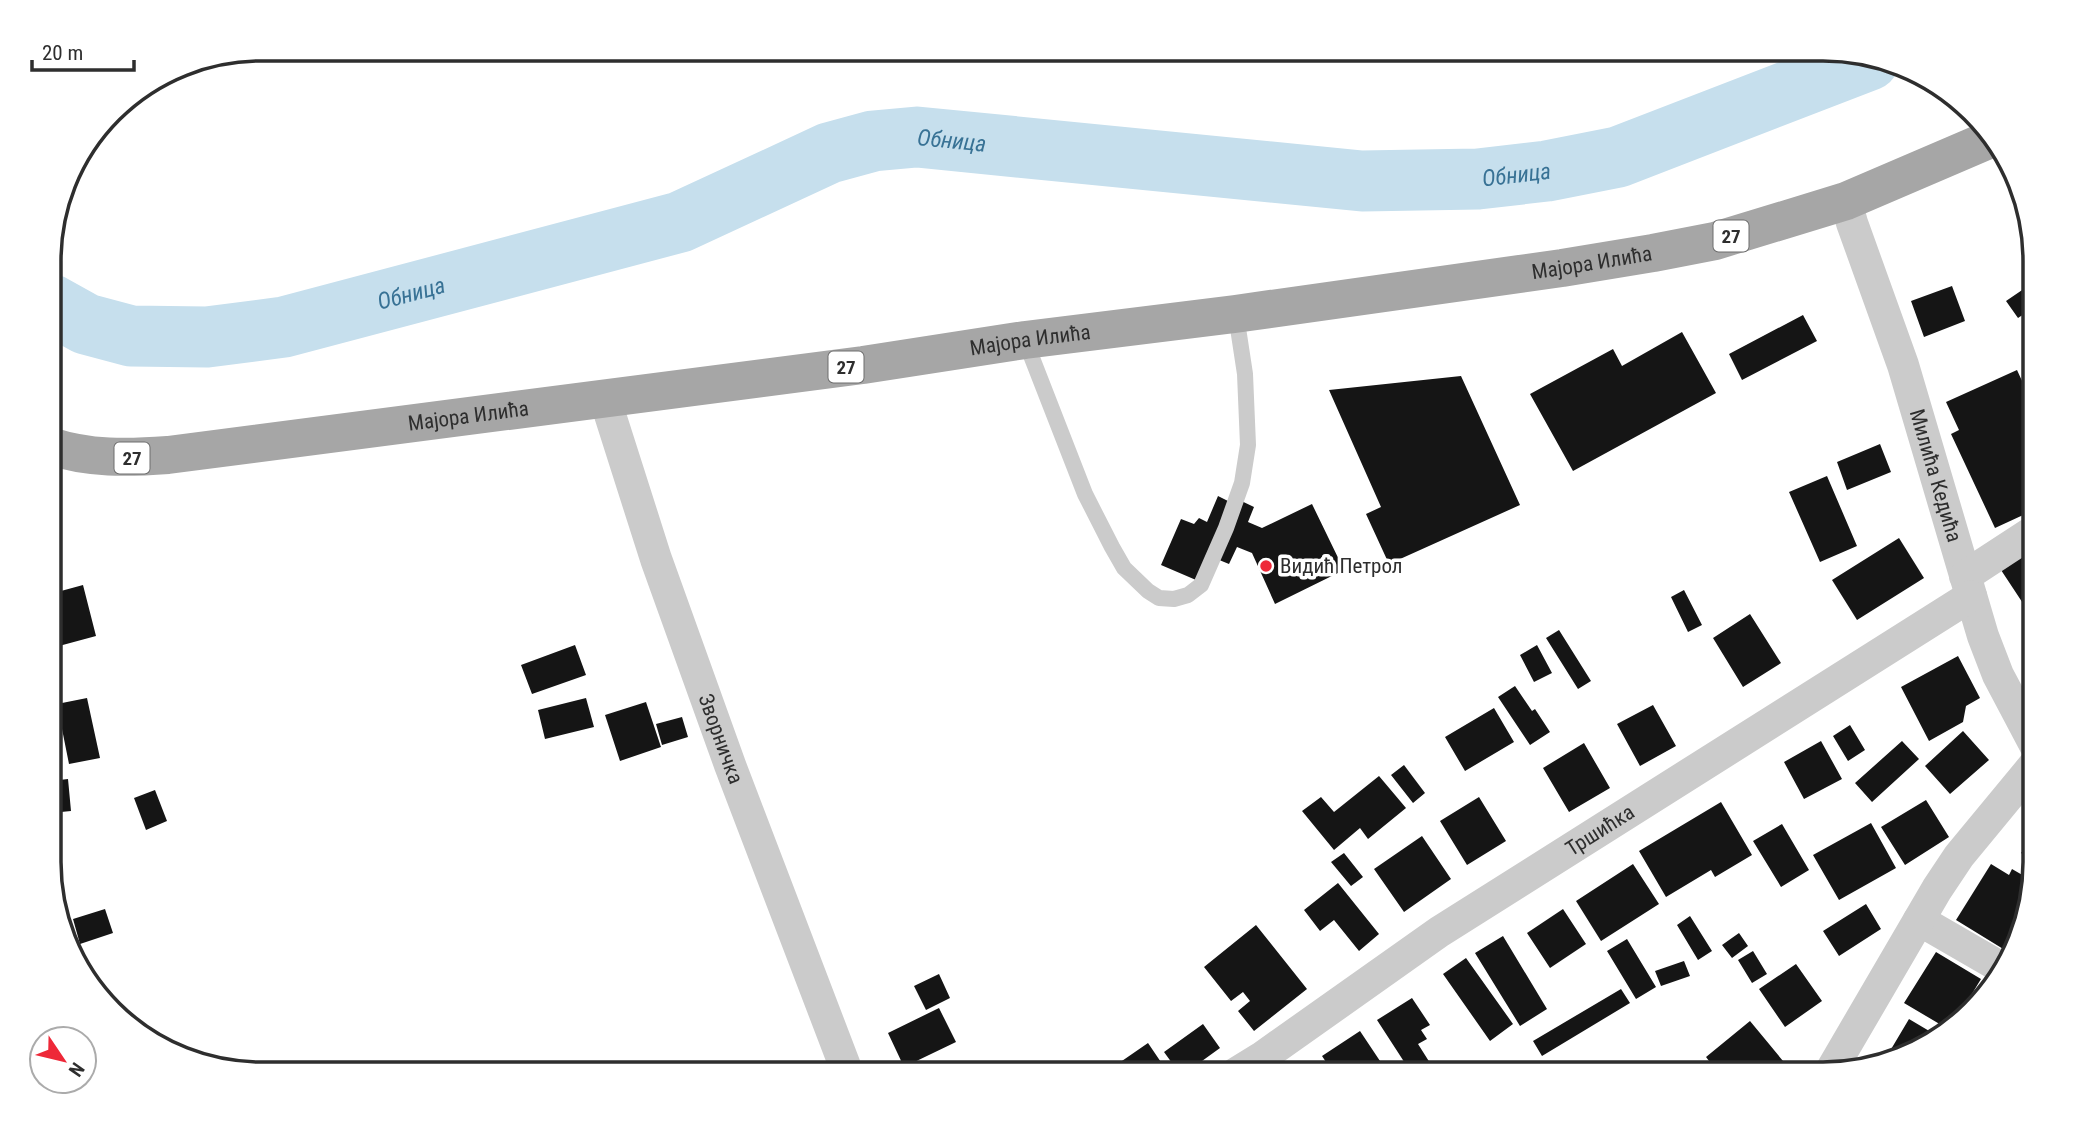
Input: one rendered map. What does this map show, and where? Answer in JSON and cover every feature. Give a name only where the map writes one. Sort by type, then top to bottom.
[{"type":"main road","name":"Мајора Илића","points":[[62,449],[89,456],[129,458],[241,446],[863,365],[1025,340],[1236,314],[1562,268],[1715,241],[1846,201],[1983,142]]},
{"type":"street","name":"Милића Кедића","points":[[1846,201],[1903,365],[1983,636],[1998,675],[2023,722]]},
{"type":"street","name":"Зворничка","points":[[604,399],[656,559],[730,765],[843,1062]]},
{"type":"street","name":"Тршићка","points":[[1256,1061],[1439,932],[1968,586],[2023,540]]},
{"type":"street","points":[[1837,1061],[1959,856],[2023,779]]},
{"type":"street","points":[[1919,920],[1994,964]]},
{"type":"lane","points":[[1025,340],[1085,494],[1124,568],[1137,582],[1159,597],[1174,599],[1188,595],[1201,585],[1242,483],[1248,445],[1245,374],[1236,314]]},
{"type":"building","points":[[1952,286],[1965,321],[1924,337],[1911,301]]},
{"type":"building","points":[[2023,289],[2023,315],[2018,318],[2006,301]]},
{"type":"building","points":[[1803,315],[1817,341],[1742,380],[1729,354]]},
{"type":"building","points":[[1682,332],[1716,393],[1573,471],[1530,394],[1613,349],[1622,366]]},
{"type":"building","points":[[2017,370],[2023,383],[2023,515],[1995,528],[1951,434],[1959,430],[1946,402]]},
{"type":"building","points":[[1461,376],[1520,505],[1389,564],[1366,514],[1381,507],[1329,390]]},
{"type":"building","points":[[1880,444],[1891,472],[1847,490],[1837,462]]},
{"type":"building","points":[[1827,476],[1857,546],[1820,562],[1789,492]]},
{"type":"building","points":[[1218,496],[1230,502],[1233,497],[1254,507],[1248,522],[1262,528],[1312,504],[1344,570],[1275,604],[1252,553],[1237,547],[1229,564],[1207,555],[1196,580],[1161,565],[1181,519],[1194,524],[1199,518],[1207,522]]},
{"type":"building","points":[[1899,538],[1924,578],[1857,620],[1832,580]]},
{"type":"building","points":[[2023,555],[2023,603],[2001,570]]},
{"type":"building","points":[[83,585],[96,636],[61,645],[61,591]]},
{"type":"building","points":[[1684,590],[1702,625],[1688,632],[1671,597]]},
{"type":"building","points":[[1750,614],[1781,663],[1743,687],[1713,638]]},
{"type":"building","points":[[1559,630],[1591,681],[1578,689],[1546,638]]},
{"type":"building","points":[[575,645],[586,675],[532,694],[521,665]]},
{"type":"building","points":[[1537,645],[1552,673],[1534,682],[1520,655]]},
{"type":"building","points":[[1958,656],[1980,698],[1966,706],[1963,722],[1929,741],[1901,687]]},
{"type":"building","points":[[1515,686],[1550,732],[1530,745],[1498,697]]},
{"type":"building","points":[[87,698],[100,758],[69,764],[61,725],[61,703]]},
{"type":"building","points":[[586,698],[594,727],[545,739],[538,710]]},
{"type":"building","points":[[646,702],[661,747],[620,761],[605,715]]},
{"type":"building","points":[[1653,705],[1676,746],[1640,766],[1617,724]]},
{"type":"building","points":[[1494,708],[1514,742],[1465,771],[1445,737]]},
{"type":"building","points":[[682,717],[688,737],[662,745],[656,724]]},
{"type":"building","points":[[1850,725],[1865,750],[1848,761],[1833,736]]},
{"type":"building","points":[[1963,731],[1989,760],[1950,794],[1925,766]]},
{"type":"building","points":[[1821,741],[1842,779],[1804,799],[1784,762]]},
{"type":"building","points":[[1902,741],[1919,759],[1872,802],[1855,783]]},
{"type":"building","points":[[1584,743],[1610,788],[1569,812],[1543,768]]},
{"type":"building","points":[[1404,765],[1425,793],[1413,803],[1391,775]]},
{"type":"building","points":[[1379,776],[1406,808],[1368,839],[1360,828],[1334,850],[1302,811],[1321,797],[1334,812]]},
{"type":"building","points":[[68,779],[71,811],[61,812],[61,780]]},
{"type":"building","points":[[155,790],[167,821],[146,830],[134,798]]},
{"type":"building","points":[[1479,797],[1506,841],[1467,865],[1440,821]]},
{"type":"building","points":[[1926,800],[1949,837],[1905,865],[1881,827]]},
{"type":"building","points":[[1721,802],[1752,855],[1715,877],[1711,870],[1666,897],[1639,851]]},
{"type":"building","points":[[1871,823],[1896,868],[1839,900],[1813,855]]},
{"type":"building","points":[[1782,824],[1809,870],[1781,887],[1753,841]]},
{"type":"building","points":[[1422,836],[1451,879],[1404,912],[1374,869]]},
{"type":"building","points":[[1344,853],[1363,877],[1351,886],[1331,862]]},
{"type":"building","points":[[1633,864],[1659,904],[1601,941],[1576,901]]},
{"type":"building","points":[[1991,864],[2009,875],[2012,869],[2022,875],[2016,913],[2003,949],[1956,920]]},
{"type":"building","points":[[1338,883],[1379,934],[1359,951],[1334,920],[1320,931],[1304,910]]},
{"type":"building","points":[[1866,904],[1881,929],[1839,956],[1823,931]]},
{"type":"building","points":[[105,909],[113,933],[80,944],[73,919]]},
{"type":"building","points":[[1563,909],[1586,944],[1550,968],[1527,933]]},
{"type":"building","points":[[1690,916],[1712,951],[1698,960],[1677,925]]},
{"type":"building","points":[[1256,925],[1307,989],[1254,1031],[1238,1011],[1250,1001],[1243,992],[1231,1001],[1204,967]]},
{"type":"building","points":[[1739,933],[1748,946],[1732,958],[1722,945]]},
{"type":"building","points":[[1503,936],[1547,1009],[1520,1026],[1475,953]]},
{"type":"building","points":[[1627,939],[1656,987],[1636,999],[1607,951]]},
{"type":"building","points":[[1753,951],[1767,974],[1752,983],[1738,960]]},
{"type":"building","points":[[1936,952],[1981,979],[1970,997],[1939,1024],[1904,1003]]},
{"type":"building","points":[[1466,958],[1513,1024],[1490,1041],[1443,974]]},
{"type":"building","points":[[1684,961],[1690,976],[1661,986],[1655,971]]},
{"type":"building","points":[[1796,964],[1822,1001],[1785,1027],[1759,989]]},
{"type":"building","points":[[939,974],[950,998],[926,1010],[914,986]]},
{"type":"building","points":[[1621,989],[1630,1003],[1542,1056],[1533,1041]]},
{"type":"building","points":[[1412,998],[1430,1025],[1421,1030],[1427,1039],[1418,1044],[1429,1061],[1404,1061],[1377,1020]]},
{"type":"building","points":[[939,1008],[956,1042],[915,1062],[901,1062],[888,1033]]},
{"type":"building","points":[[1909,1019],[1929,1031],[1911,1041],[1891,1049]]},
{"type":"building","points":[[1750,1021],[1783,1061],[1709,1061],[1706,1057]]},
{"type":"building","points":[[1203,1024],[1220,1048],[1201,1061],[1171,1061],[1164,1052]]},
{"type":"building","points":[[1360,1031],[1380,1061],[1326,1061],[1322,1056]]},
{"type":"building","points":[[1148,1043],[1160,1061],[1121,1061]]},
{"type":"waterway","name":"Обница","points":[[62,311],[86,324],[131,336],[207,337],[284,327],[680,222],[829,153],[873,141],[917,137],[1362,181],[1478,179],[1547,171],[1618,157],[1857,64]]},
{"type":"place","name":"Видић Петрол","points":[[1266,566]]}]
